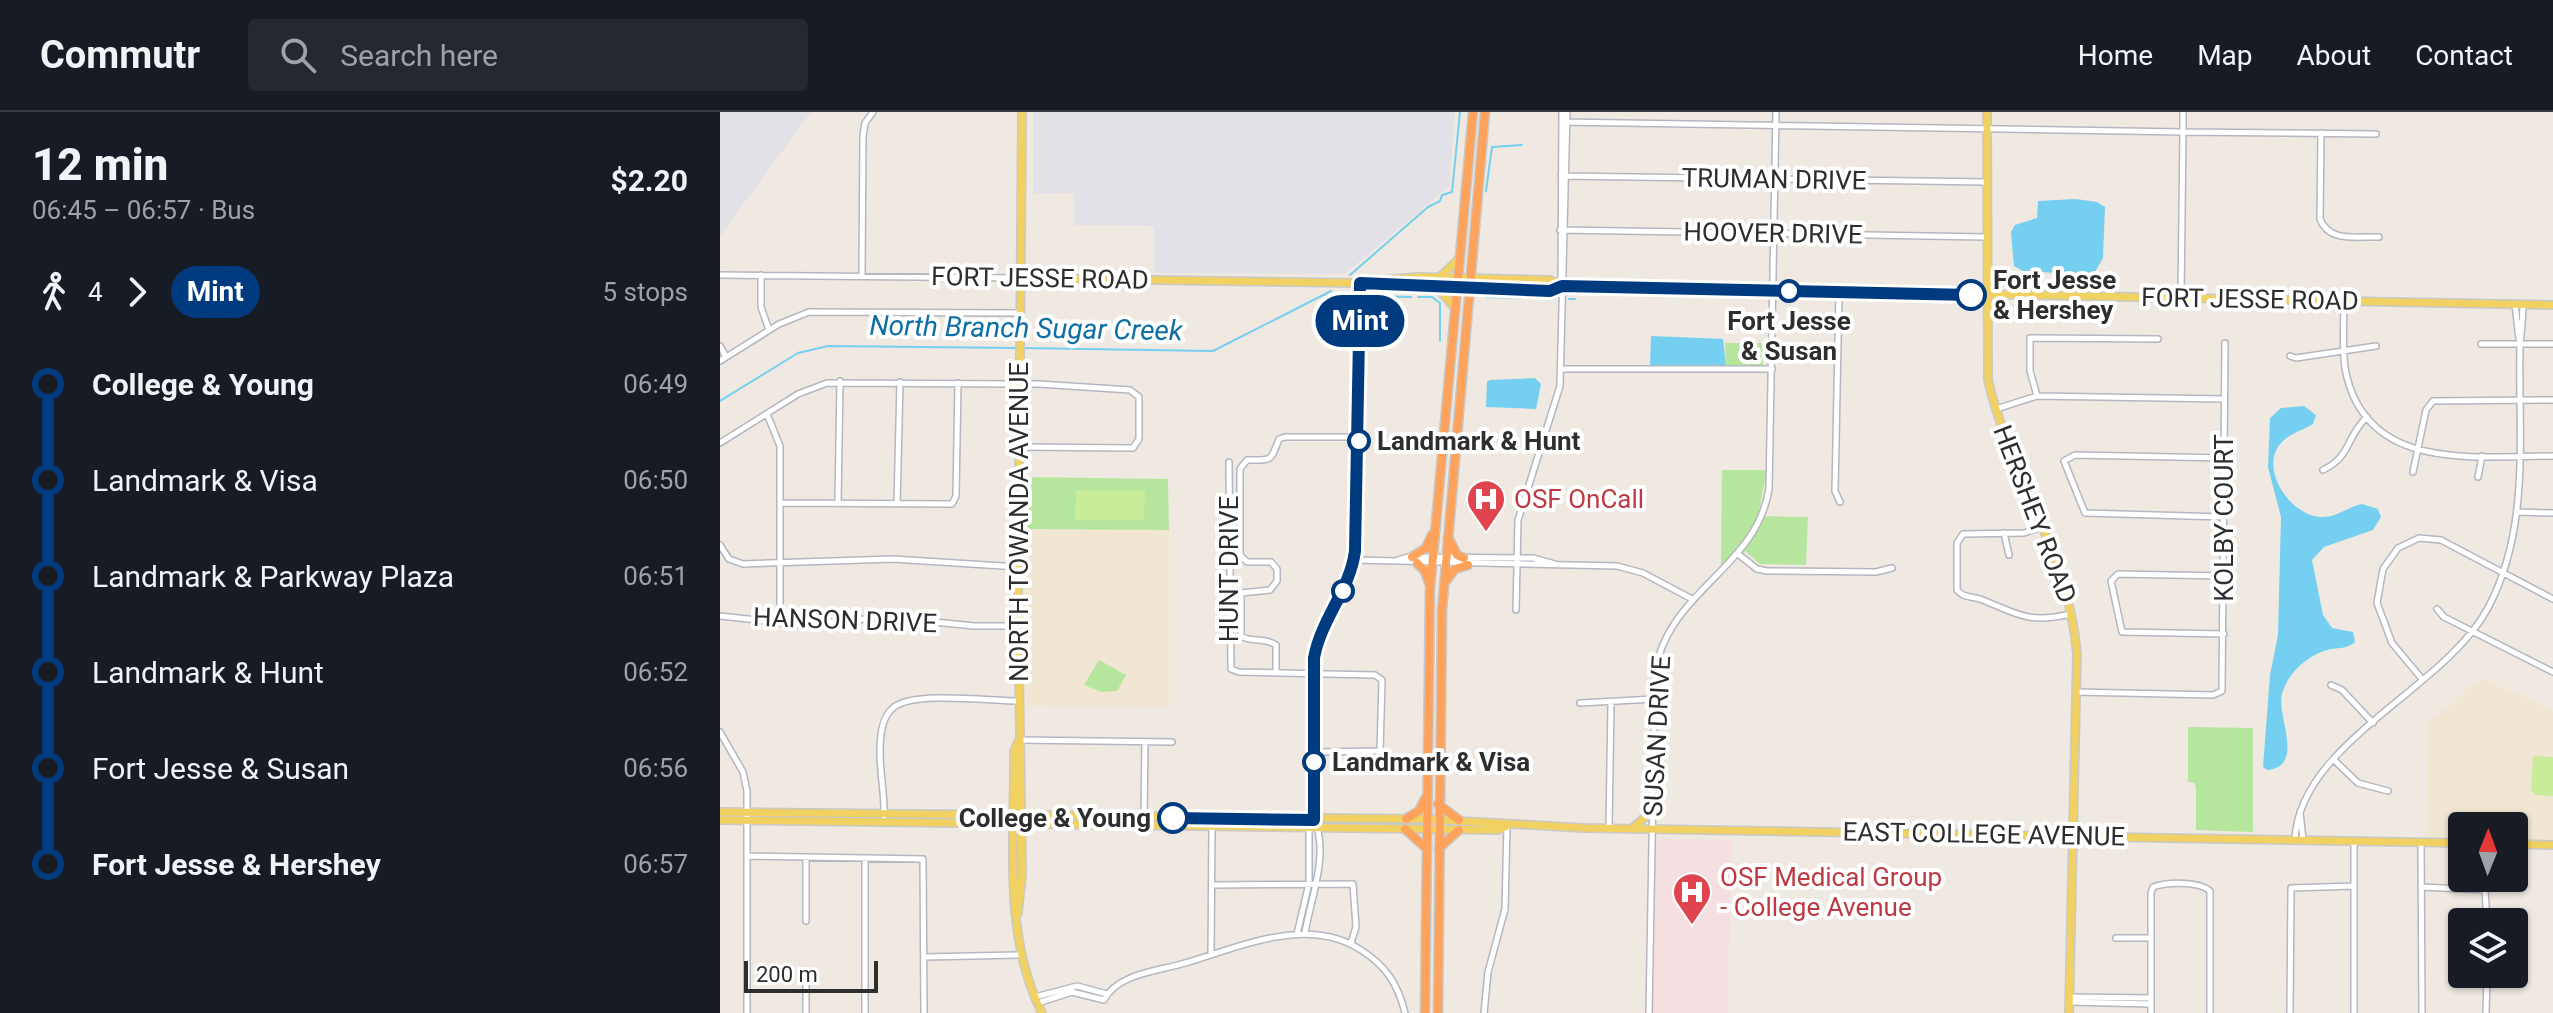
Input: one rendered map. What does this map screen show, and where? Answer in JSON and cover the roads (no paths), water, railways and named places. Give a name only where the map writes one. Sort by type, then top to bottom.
[{"type":"highway","points":[[1425,1013],[1430,589],[1473,112]]},
{"type":"highway","points":[[1438,1013],[1438,804],[1444,561],[1485,112]]},
{"type":"highway","points":[[1430,589],[1425,571],[1415,560],[1426,548],[1434,531]]},
{"type":"highway","points":[[1443,587],[1451,572],[1466,561],[1457,555],[1446,533]]},
{"type":"highway","points":[[1425,848],[1406,824],[1426,798]]},
{"type":"highway","points":[[1438,804],[1459,825],[1438,849]]},
{"type":"main road","name":"NORTH TOWANDA AVENUE","points":[[1022,112],[1018,567],[1018,701],[1022,751],[1018,913],[1022,955],[1042,1013]]},
{"type":"main road","name":"HERSHEY ROAD","points":[[1987,112],[1986,358],[1996,409],[2073,614],[2076,692],[2069,1013]]},
{"type":"main road","points":[[1440,277],[1459,259]]},
{"type":"main road","points":[[1471,259],[1490,279]]},
{"type":"main road","name":"FORT JESSE ROAD","points":[[1360,283],[1373,279],[1440,277],[1489,289],[1550,291],[1562,286],[2553,305]]},
{"type":"main road","name":"FORT JESSE ROAD","points":[[1021,278],[1437,287],[1457,282]]},
{"type":"main road","name":"FORT JESSE ROAD","points":[[1469,283],[1490,279],[1550,280],[1562,286]]},
{"type":"main road","points":[[1437,287],[1446,293],[1454,307]]},
{"type":"main road","points":[[1467,308],[1476,295],[1489,289]]},
{"type":"main road","points":[[1631,829],[1653,810]]},
{"type":"main road","name":"EAST COLLEGE AVENUE","points":[[720,812],[747,816],[1175,826],[1406,824],[1425,819],[1498,830],[1507,826],[2448,843]]},
{"type":"main road","name":"EAST COLLEGE AVENUE","points":[[720,820],[747,816]]},
{"type":"main road","points":[[1175,826],[1212,823],[1219,818]]},
{"type":"main road","name":"EAST COLLEGE AVENUE","points":[[1018,820],[1219,818],[1314,825]]},
{"type":"main road","name":"EAST COLLEGE AVENUE","points":[[1406,824],[1426,830],[1459,825]]},
{"type":"main road","points":[[2528,844],[2553,845]]},
{"type":"street","points":[[862,275],[863,136],[865,123],[873,112]]},
{"type":"street","points":[[1516,610],[1518,520],[1557,403],[1561,369],[1565,112]]},
{"type":"street","name":"SUSAN DRIVE","points":[[1649,1013],[1656,663],[1662,641],[1692,599],[1738,554],[1754,532],[1767,498],[1776,112]]},
{"type":"street","points":[[2181,298],[2183,112]]},
{"type":"street","points":[[1564,122],[2376,134]]},
{"type":"street","points":[[2321,133],[2320,219],[2325,231],[2333,236],[2379,237]]},
{"type":"street","name":"TRUMAN DRIVE","points":[[1563,176],[1987,182]]},
{"type":"street","name":"HOOVER DRIVE","points":[[1562,230],[1986,237]]},
{"type":"street","name":"FORT JESSE ROAD","points":[[720,275],[1021,278]]},
{"type":"street","points":[[761,275],[761,307],[769,330]]},
{"type":"street","points":[[1305,933],[1317,883],[1314,673],[1317,642],[1346,586],[1354,560],[1360,283]]},
{"type":"street","points":[[1839,292],[1835,491],[1840,502]]},
{"type":"street","points":[[2344,301],[2344,351],[2350,386],[2367,417],[2396,442],[2419,452],[2553,456]]},
{"type":"street","points":[[2299,840],[2300,812],[2309,788],[2373,723],[2442,665],[2473,631],[2490,605],[2502,574],[2518,512],[2521,456],[2519,304]]},
{"type":"street","points":[[720,346],[723,359],[769,330],[797,316],[818,311],[1021,313]]},
{"type":"street","points":[[2037,396],[2030,371],[2030,338],[2158,339]]},
{"type":"street","name":"KOLBY COURT","points":[[2076,692],[2220,693],[2224,634],[2225,343]]},
{"type":"street","points":[[2481,344],[2553,344]]},
{"type":"street","points":[[2290,356],[2296,358],[2376,346]]},
{"type":"street","points":[[1561,369],[1772,369]]},
{"type":"street","points":[[720,443],[808,389],[840,381],[1020,384],[1130,390],[1138,394],[1139,439],[1136,446],[1019,447]]},
{"type":"street","points":[[838,503],[840,381]]},
{"type":"street","points":[[897,504],[900,382]]},
{"type":"street","points":[[780,503],[954,502],[958,383]]},
{"type":"street","points":[[1996,409],[2037,396],[2224,399]]},
{"type":"street","points":[[2413,472],[2426,410],[2433,401],[2553,400]]},
{"type":"street","points":[[767,414],[780,446],[780,623]]},
{"type":"street","points":[[2323,470],[2343,458],[2357,426],[2367,417]]},
{"type":"street","points":[[1276,673],[1276,645],[1269,640],[1248,640],[1241,636],[1241,593],[1270,590],[1277,581],[1277,569],[1271,562],[1247,562],[1240,555],[1240,469],[1247,460],[1270,460],[1275,456],[1279,439],[1285,437],[1359,437]]},
{"type":"street","points":[[2224,458],[2075,455],[2064,461],[2085,513],[2224,517]]},
{"type":"street","points":[[2478,477],[2482,456]]},
{"type":"street","name":"HUNT DRIVE","points":[[1229,462],[1230,664],[1239,672],[1380,677],[1380,751],[1314,752]]},
{"type":"street","points":[[2518,512],[2553,513]]},
{"type":"street","points":[[2041,527],[2024,533],[1970,532],[1960,536],[1957,543],[1956,587],[1962,595],[2020,618],[2052,618],[2073,614]]},
{"type":"street","points":[[2004,533],[2009,555]]},
{"type":"street","points":[[2422,679],[2397,652],[2380,613],[2379,581],[2388,558],[2409,541],[2430,538],[2464,551],[2553,599]]},
{"type":"street","points":[[720,545],[734,562],[893,559],[1018,567]]},
{"type":"street","points":[[1738,554],[1757,569],[1767,571],[1876,572],[1892,568]]},
{"type":"street","points":[[1354,560],[1516,562],[1634,569],[1692,599]]},
{"type":"street","points":[[2224,576],[2118,574],[2111,581],[2122,632],[2224,634]]},
{"type":"street","points":[[2437,609],[2444,617],[2553,672]]},
{"type":"street","name":"HANSON DRIVE","points":[[720,616],[780,623],[817,624],[886,617],[974,626],[1018,626]]},
{"type":"street","points":[[2331,685],[2342,690],[2373,723]]},
{"type":"street","points":[[884,818],[879,779],[880,738],[883,723],[894,707],[922,699],[1018,701]]},
{"type":"street","points":[[1580,703],[1611,704],[1654,699]]},
{"type":"street","points":[[1609,828],[1611,704]]},
{"type":"street","points":[[720,732],[744,777],[747,816],[747,1013]]},
{"type":"street","points":[[1019,740],[1172,742]]},
{"type":"street","points":[[1144,818],[1145,742]]},
{"type":"street","points":[[2334,760],[2358,783],[2388,791]]},
{"type":"street","points":[[1297,934],[1309,883],[1314,825]]},
{"type":"street","points":[[1211,955],[1212,826]]},
{"type":"street","points":[[1484,1013],[1488,972],[1505,909],[1507,826]]},
{"type":"street","points":[[2354,841],[2354,1013]]},
{"type":"street","points":[[2421,842],[2422,1013]]},
{"type":"street","points":[[747,856],[923,859],[924,1013]]},
{"type":"street","points":[[806,857],[806,921]]},
{"type":"street","points":[[865,858],[865,1013]]},
{"type":"street","points":[[1212,885],[1317,883],[1355,886],[1356,927],[1351,943]]},
{"type":"street","points":[[2151,1013],[2153,887],[2202,885],[2208,889],[2210,1013]]},
{"type":"street","points":[[2290,1013],[2292,887],[2354,886]]},
{"type":"street","points":[[2421,887],[2485,890],[2486,908]]},
{"type":"street","points":[[1036,1000],[1072,992],[1105,997],[1142,974],[1305,933],[1351,943],[1391,977],[1405,1013]]},
{"type":"street","points":[[2116,938],[2151,938]]},
{"type":"street","points":[[924,957],[1022,955]]},
{"type":"street","points":[[806,980],[806,1013]]},
{"type":"street","points":[[2486,1013],[2487,988]]},
{"type":"street","points":[[2069,999],[2151,1001]]},
{"type":"water","points":[[2076,199],[2097,202],[2105,207],[2103,258],[2095,272],[2088,275],[2023,271],[2014,266],[2011,232],[2015,225],[2037,218],[2038,201]]},
{"type":"water","points":[[1651,336],[1723,339],[1726,366],[1650,366]]},
{"type":"water","points":[[1535,378],[1541,384],[1536,409],[1486,407],[1487,382],[1490,380]]},
{"type":"water","points":[[2304,406],[2316,415],[2313,424],[2284,440],[2275,454],[2273,465],[2281,489],[2299,509],[2310,515],[2332,516],[2362,504],[2378,509],[2381,517],[2373,530],[2324,547],[2312,560],[2323,615],[2332,628],[2353,632],[2355,642],[2315,655],[2300,665],[2289,678],[2281,703],[2287,739],[2285,760],[2279,767],[2267,770],[2263,767],[2270,675],[2278,635],[2281,517],[2268,467],[2270,418],[2281,408]]},
{"type":"waterway","name":"North Branch Sugar Creek","points":[[1350,275],[1428,207],[1440,201],[1442,195],[1452,192],[1460,112]]},
{"type":"waterway","points":[[1486,191],[1492,147],[1522,145]]},
{"type":"waterway","name":"North Branch Sugar Creek","points":[[1022,348],[1213,351],[1331,291]]},
{"type":"waterway","points":[[1325,296],[1353,296]]},
{"type":"waterway","points":[[1367,296],[1411,297]]},
{"type":"waterway","points":[[1418,297],[1432,297],[1440,303],[1440,341]]},
{"type":"waterway","points":[[1486,297],[1526,298]]},
{"type":"waterway","points":[[1536,298],[1554,298]]},
{"type":"waterway","points":[[1569,299],[1575,299]]},
{"type":"waterway","name":"North Branch Sugar Creek","points":[[720,401],[798,353],[828,346],[1016,348]]},
{"type":"place","name":"Fort Jesse & Susan","points":[[1789,291]]},
{"type":"place","name":"Fort Jesse & Hershey","points":[[1971,295]]},
{"type":"place","name":"Landmark & Hunt","points":[[1359,441]]},
{"type":"place","name":"OSF OnCall","points":[[1486,533]]},
{"type":"place","name":"Landmark & Visa","points":[[1314,762]]},
{"type":"place","name":"College & Young","points":[[1173,818]]},
{"type":"place","name":"OSF Medical Group - College Avenue","points":[[1692,926]]}]
